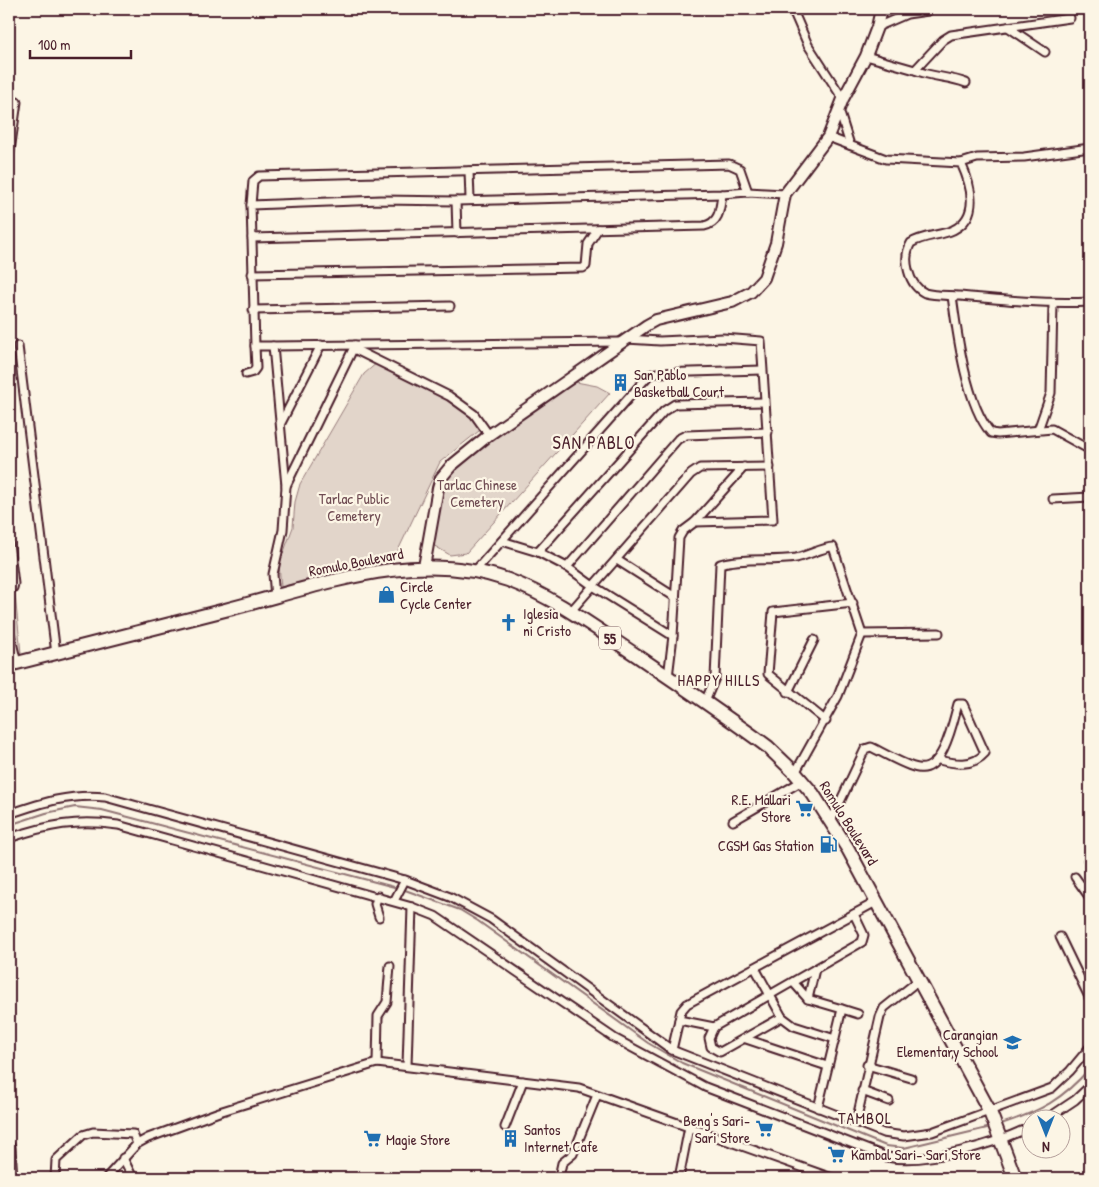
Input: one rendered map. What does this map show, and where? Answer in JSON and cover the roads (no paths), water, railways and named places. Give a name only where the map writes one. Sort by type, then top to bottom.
[{"type":"highway","name":"Romulo Boulevard","points":[[13,664],[380,571],[424,566],[474,572],[508,580],[571,611],[768,747],[799,777],[832,821],[919,980],[990,1112],[1015,1178]]},
{"type":"street","points":[[790,9],[795,15],[808,46],[843,99]]},
{"type":"street","points":[[424,566],[431,520],[441,478],[451,466],[489,435],[624,340],[656,320],[732,302],[751,292],[764,278],[776,243],[785,194],[828,137],[843,99],[866,56],[877,27],[881,9]]},
{"type":"street","points":[[877,27],[907,14],[928,11]]},
{"type":"street","points":[[915,70],[943,40],[951,36],[1070,18]]},
{"type":"street","points":[[1008,27],[1045,52]]},
{"type":"street","points":[[866,56],[933,77],[951,77],[966,83]]},
{"type":"street","points":[[9,158],[11,121],[16,102]]},
{"type":"street","points":[[839,110],[850,145]]},
{"type":"street","points":[[828,137],[886,159],[961,163],[977,158],[1024,157],[1090,148]]},
{"type":"street","points":[[961,163],[970,183],[972,203],[965,219],[953,230],[917,240],[908,249],[909,275],[917,287],[926,293],[952,296],[1053,304],[1090,302]]},
{"type":"street","points":[[246,374],[256,368],[251,205],[253,181],[259,176],[729,164],[740,169],[748,192]]},
{"type":"street","points":[[468,171],[470,199]]},
{"type":"street","points":[[251,205],[381,200],[456,201],[470,199],[748,192],[785,194]]},
{"type":"street","points":[[252,238],[710,225],[718,217],[722,194]]},
{"type":"street","points":[[456,201],[457,233]]},
{"type":"street","points":[[252,274],[583,268],[586,266],[588,244],[598,229]]},
{"type":"street","points":[[952,296],[960,347],[973,400],[985,426],[991,434],[1052,429],[1090,450]]},
{"type":"street","points":[[1038,430],[1051,393],[1053,304]]},
{"type":"street","points":[[253,310],[450,306]]},
{"type":"street","points":[[255,346],[320,345],[354,347],[723,338],[757,339],[761,341],[772,520],[695,522]]},
{"type":"street","points":[[281,423],[320,345]]},
{"type":"street","points":[[18,346],[56,654]]},
{"type":"street","points":[[273,346],[286,486],[284,530],[273,574],[275,597]]},
{"type":"street","points":[[354,347],[449,396],[474,414],[489,435]]},
{"type":"street","points":[[286,486],[354,347]]},
{"type":"street","points":[[474,572],[649,375],[656,373],[762,370]]},
{"type":"street","points":[[538,552],[664,411],[675,404],[764,402]]},
{"type":"street","points":[[568,568],[678,439],[686,435],[768,432]]},
{"type":"street","points":[[668,677],[673,636],[677,545],[683,531],[695,522],[744,467]]},
{"type":"street","points":[[571,611],[691,474],[700,468],[770,467]]},
{"type":"street","points":[[1053,499],[1090,497]]},
{"type":"street","points":[[502,541],[538,552],[568,568],[593,586],[673,636]]},
{"type":"street","points":[[9,543],[14,584],[13,588],[9,590]]},
{"type":"street","points":[[705,702],[715,678],[720,564],[794,558],[813,554],[828,546],[833,547],[862,634],[826,721],[799,777],[733,821]]},
{"type":"street","points":[[617,560],[675,596]]},
{"type":"street","points":[[826,721],[768,674],[772,612],[852,603]]},
{"type":"street","points":[[9,630],[13,664]]},
{"type":"street","points":[[862,634],[939,633]]},
{"type":"street","points":[[788,692],[814,640]]},
{"type":"street","points":[[832,821],[868,747],[918,768],[929,766],[939,760],[958,704],[963,704],[985,753],[967,763],[958,764],[939,760]]},
{"type":"street","points":[[9,814],[64,797],[85,794],[105,797],[405,880],[450,897],[491,918],[672,1050],[883,1133],[904,1136],[932,1132],[1052,1088],[1070,1071],[1090,1047]]},
{"type":"street","points":[[9,838],[60,823],[96,822],[118,825],[412,907],[435,916],[614,1038],[705,1087],[887,1157],[901,1160],[943,1154],[1002,1140],[1022,1131]]},
{"type":"street","points":[[1075,877],[1090,898]]},
{"type":"street","points":[[394,901],[405,880]]},
{"type":"street","points":[[378,896],[374,904],[379,917]]},
{"type":"street","points":[[672,1050],[680,1011],[687,1004],[876,902]]},
{"type":"street","points":[[407,1066],[412,907]]},
{"type":"street","points":[[782,1017],[720,1052],[715,1051],[709,1038],[714,1027],[862,942],[864,935],[854,914]]},
{"type":"street","points":[[1060,937],[1090,999]]},
{"type":"street","points":[[377,1063],[378,1016],[386,1002],[390,966]]},
{"type":"street","points":[[755,968],[782,1017],[794,1026],[835,1039]]},
{"type":"street","points":[[808,999],[815,970]]},
{"type":"street","points":[[856,1122],[876,1026],[884,1008],[919,980]]},
{"type":"street","points":[[793,982],[808,999],[858,1014]]},
{"type":"street","points":[[818,1108],[842,1009]]},
{"type":"street","points":[[679,1020],[714,1027]]},
{"type":"street","points":[[746,1039],[827,1066]]},
{"type":"street","points":[[106,1178],[137,1144],[219,1112],[377,1063],[579,1088],[832,1178]]},
{"type":"street","points":[[867,1065],[911,1078]]},
{"type":"street","points":[[505,1127],[523,1081]]},
{"type":"street","points":[[1060,1110],[1075,1100],[1090,1086]]},
{"type":"street","points":[[862,1091],[889,1101]]},
{"type":"street","points":[[559,1177],[562,1163],[573,1154],[597,1095]]},
{"type":"street","points":[[679,1178],[690,1127]]},
{"type":"street","points":[[55,1178],[56,1160],[83,1134],[93,1132],[104,1134],[125,1132],[133,1134],[137,1144]]},
{"type":"street","points":[[11,1147],[13,1178]]},
{"type":"street","points":[[123,1158],[133,1178]]},
{"type":"waterway","points":[[9,825],[46,813],[75,807],[102,810],[398,888]]},
{"type":"waterway","points":[[405,890],[460,910],[478,921],[648,1043],[682,1063],[886,1146],[904,1148],[987,1128]]},
{"type":"waterway","points":[[1001,1124],[1050,1103],[1070,1088],[1090,1068]]},
{"type":"place","name":"San Pablo Basketball Court","points":[[620,383]]},
{"type":"place","name":"Circle Cycle Center","points":[[386,595]]},
{"type":"place","name":"Iglesia ni Cristo","points":[[509,622]]},
{"type":"place","name":"R.E. Mallari Store","points":[[805,808]]},
{"type":"place","name":"CGSM Gas Station","points":[[828,845]]},
{"type":"place","name":"Carangian Elementary School","points":[[1012,1043]]},
{"type":"place","name":"Beng's Sari- Sari Store","points":[[764,1129]]},
{"type":"place","name":"Santos Internet Cafe","points":[[510,1138]]},
{"type":"place","name":"Magie Store","points":[[372,1139]]},
{"type":"place","name":"Kambal Sari- Sari Store","points":[[837,1154]]},
{"type":"district","name":"SAN PABLO","points":[[594,442]]},
{"type":"district","name":"HAPPY HILLS","points":[[719,680]]},
{"type":"district","name":"TAMBOL","points":[[865,1118]]},
{"type":"park label","name":"Tarlac Chinese Cemetery","points":[[477,492]]},
{"type":"park label","name":"Tarlac Public Cemetery","points":[[354,506]]}]
